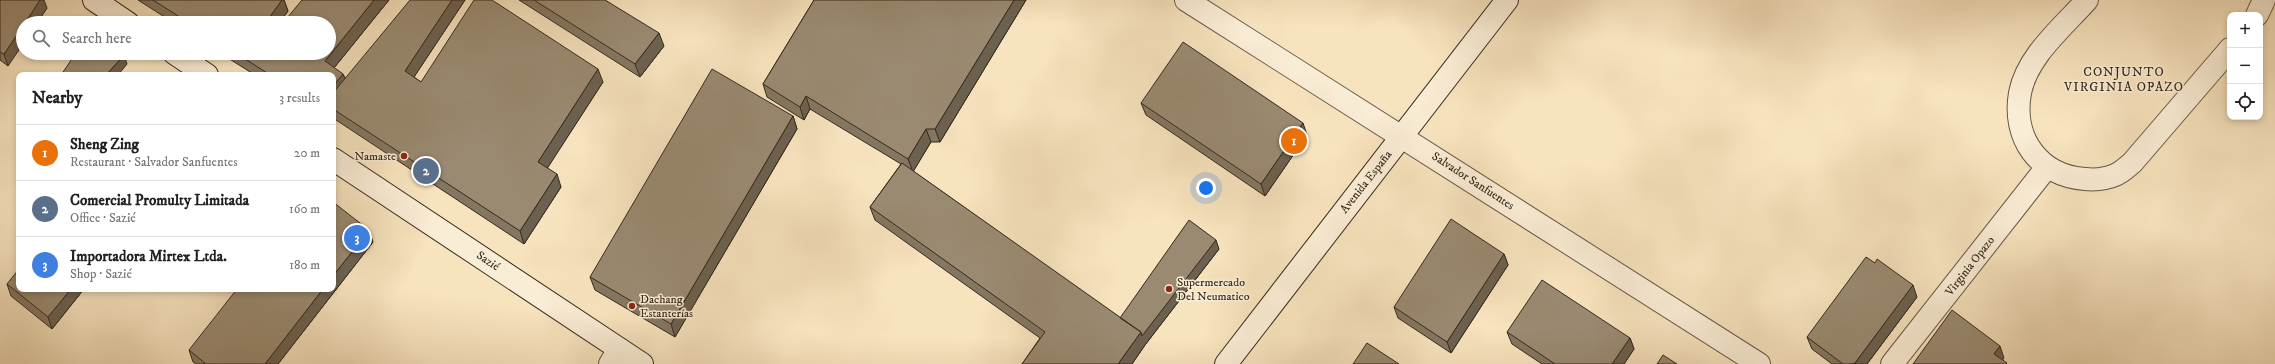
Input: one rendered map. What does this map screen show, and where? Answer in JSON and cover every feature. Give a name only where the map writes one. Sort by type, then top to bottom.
[{"type":"street","points":[[94,0],[118,16]]},
{"type":"street","name":"Salvador Sanfuentes","points":[[1186,0],[1759,364]]},
{"type":"street","name":"Avenida España","points":[[1226,364],[1507,0]]},
{"type":"street","points":[[2086,0],[2029,67],[2020,92],[2019,120],[2024,137],[2032,152],[2047,167],[2076,178],[2096,180],[2115,175],[2132,163],[2227,52]]},
{"type":"street","points":[[2258,12],[2264,0]]},
{"type":"street","points":[[184,60],[202,72]]},
{"type":"street","name":"Sazié","points":[[336,161],[615,356],[642,364]]},
{"type":"street","name":"Virginia Opazo","points":[[1892,364],[2047,167]]},
{"type":"building","points":[[0,0],[40,0],[30,16],[16,16],[16,36],[4,54],[0,52]]},
{"type":"building","points":[[153,0],[282,0],[270,16],[178,16]]},
{"type":"building","points":[[302,0],[374,0],[336,47],[336,16],[289,16]]},
{"type":"building","points":[[410,0],[452,0],[405,71],[421,82],[474,0],[492,0],[598,69],[538,162],[557,174],[520,231],[336,111],[336,89]]},
{"type":"building","points":[[534,0],[605,0],[659,33],[635,64]]},
{"type":"building","points":[[814,0],[1014,0],[935,129],[926,129],[908,159],[806,96],[800,107],[763,84]]},
{"type":"building","points":[[1183,42],[1303,123],[1261,184],[1141,103]]},
{"type":"building","points":[[71,60],[120,60],[109,72],[63,72]]},
{"type":"building","points":[[247,60],[326,60],[325,61],[343,74],[336,82],[336,72],[265,72]]},
{"type":"building","points":[[712,69],[793,116],[671,324],[590,277]]},
{"type":"building","points":[[902,163],[1141,332],[1118,364],[1022,364],[1045,332],[870,207]]},
{"type":"building","points":[[336,204],[369,230],[336,272]]},
{"type":"building","points":[[1451,219],[1504,254],[1447,342],[1394,307]]},
{"type":"building","name":"Supermercado Del Neumatico","points":[[1189,220],[1216,240],[1142,336],[1141,332],[1120,318]]},
{"type":"building","points":[[1866,257],[1875,263],[1877,259],[1913,285],[1855,363],[1843,364],[1807,337]]},
{"type":"building","points":[[16,273],[16,291],[7,284]]},
{"type":"building","points":[[1542,280],[1630,338],[1612,364],[1555,364],[1507,332]]},
{"type":"building","points":[[17,292],[69,292],[48,317]]},
{"type":"building","points":[[235,292],[321,292],[265,364],[206,364],[189,350]]},
{"type":"building","points":[[1952,310],[2000,346],[1994,354],[2007,363],[1913,364]]},
{"type":"building","points":[[1367,343],[1399,364],[1353,364]]},
{"type":"building","points":[[1663,355],[1677,364],[1657,364]]},
{"type":"place","name":"Sheng Zing","points":[[1294,141]]},
{"type":"place","name":"Namaste","points":[[404,156]]},
{"type":"place","name":"Comercial Promulty Limitada","points":[[426,171]]},
{"type":"place","name":"Importadora Mirtex Ltda.","points":[[357,238]]},
{"type":"place","name":"Supermercado Del Neumatico","points":[[1169,289]]},
{"type":"place","name":"Dachang Estanterías","points":[[632,306]]},
{"type":"district","name":"CONJUNTO VIRGINIA OPAZO","points":[[2124,80]]}]
